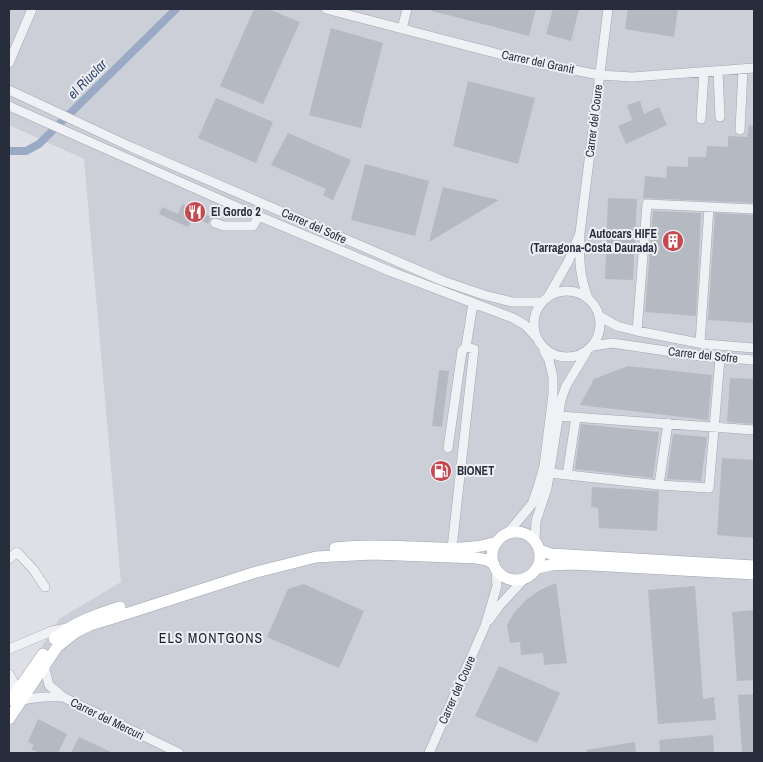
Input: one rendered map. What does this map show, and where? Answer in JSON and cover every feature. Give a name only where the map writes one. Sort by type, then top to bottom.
[{"type":"main road","points":[[9,718],[14,701],[46,650],[54,639],[67,628],[107,611],[308,551],[377,545],[477,547],[497,542],[507,534],[518,532],[525,534],[537,546],[551,554],[754,566]]},
{"type":"main road","points":[[495,567],[492,553],[497,542]]},
{"type":"main road","points":[[14,701],[44,665],[50,654],[76,632],[90,625],[288,563],[316,557],[373,554],[462,557],[487,560],[508,579],[515,580],[525,578],[537,568],[540,558],[537,546]]},
{"type":"main road","points":[[537,568],[573,564],[754,574]]},
{"type":"street","points":[[9,63],[32,9]]},
{"type":"street","name":"Carrer del Granit","points":[[326,9],[530,62],[600,75],[632,77],[754,68]]},
{"type":"street","points":[[402,29],[407,9]]},
{"type":"street","name":"Carrer del Coure","points":[[588,298],[582,283],[579,263],[580,233],[608,9]]},
{"type":"street","points":[[740,130],[743,69]]},
{"type":"street","points":[[718,71],[720,116]]},
{"type":"street","points":[[701,119],[704,72]]},
{"type":"street","name":"Carrer del Sofre","points":[[9,90],[131,147],[443,281],[512,302],[544,300]]},
{"type":"street","name":"Carrer del Sofre","points":[[9,106],[259,216],[392,272],[513,318],[525,325],[536,336]]},
{"type":"street","points":[[636,331],[647,204],[754,209]]},
{"type":"street","points":[[700,343],[709,207]]},
{"type":"street","points":[[214,224],[253,226],[259,216]]},
{"type":"street","name":"Carrer del Coure","points":[[544,300],[569,260],[580,233]]},
{"type":"street","points":[[507,534],[532,504],[544,466],[553,394],[553,377],[549,360],[536,336],[534,318],[544,300],[556,293],[576,292],[588,298],[596,307],[600,330],[566,386],[561,400],[547,488],[536,521],[537,546]]},
{"type":"street","points":[[448,448],[462,351],[466,347],[473,304]]},
{"type":"street","name":"Carrer del Sofre","points":[[599,316],[618,326],[636,331],[700,343],[754,348]]},
{"type":"street","name":"Carrer del Sofre","points":[[590,348],[612,343],[720,358],[754,360]]},
{"type":"street","points":[[452,548],[474,349],[466,347]]},
{"type":"street","points":[[543,348],[554,355],[568,358],[580,355],[590,348]]},
{"type":"street","points":[[550,473],[659,485],[710,488],[720,358]]},
{"type":"street","points":[[559,416],[754,430]]},
{"type":"street","points":[[567,475],[576,417]]},
{"type":"street","points":[[659,485],[668,424]]},
{"type":"street","points":[[9,559],[17,552],[33,569],[45,587]]},
{"type":"street","name":"Carrer del Coure","points":[[429,753],[485,626],[497,586],[495,567]]},
{"type":"street","name":"Carrer del Coure","points":[[485,626],[500,605],[525,578]]},
{"type":"street","points":[[9,649],[52,631],[67,628]]},
{"type":"street","name":"Carrer del Mercuri","points":[[44,665],[49,685],[63,697],[179,753]]},
{"type":"street","points":[[9,674],[14,683],[14,701]]},
{"type":"street","name":"Carrer del Mercuri","points":[[14,701],[47,696],[63,697]]},
{"type":"shaded area","points":[[9,9],[754,9],[754,753],[9,753],[9,698],[59,619],[121,582],[84,159],[9,125]]},
{"type":"building","points":[[254,9],[268,9],[300,22],[263,104],[220,86]]},
{"type":"building","points":[[432,9],[536,9],[529,36],[432,11]]},
{"type":"building","points":[[553,9],[579,9],[571,41],[546,34]]},
{"type":"building","points":[[628,9],[678,9],[674,37],[625,29]]},
{"type":"building","points":[[331,28],[383,43],[361,128],[309,115]]},
{"type":"building","points":[[468,81],[535,98],[518,164],[453,146]]},
{"type":"building","points":[[216,98],[273,122],[256,163],[198,138]]},
{"type":"building","points":[[640,101],[644,114],[659,107],[667,125],[626,144],[618,126],[632,120],[627,105]]},
{"type":"building","points":[[749,125],[754,126],[754,203],[643,198],[645,176],[666,178],[667,166],[688,167],[688,157],[706,157],[707,146],[728,147],[728,136],[747,137]]},
{"type":"building","points":[[288,133],[351,160],[333,200],[323,195],[326,189],[271,165]]},
{"type":"building","points":[[365,164],[429,181],[415,236],[351,220]]},
{"type":"building","points":[[443,187],[499,200],[429,242]]},
{"type":"building","points":[[608,198],[637,199],[633,280],[605,279]]},
{"type":"building","points":[[182,204],[211,217],[208,224],[193,217],[188,227],[159,214],[162,207],[178,214]]},
{"type":"building","points":[[653,211],[701,213],[696,316],[645,312]]},
{"type":"building","points":[[715,213],[754,215],[754,323],[708,320]]},
{"type":"building","points":[[628,366],[712,375],[708,420],[580,405],[594,379]]},
{"type":"building","points":[[439,370],[449,371],[442,427],[432,426]]},
{"type":"building","points":[[730,378],[754,379],[754,424],[727,422]]},
{"type":"building","points":[[581,424],[659,432],[653,478],[575,469]]},
{"type":"building","points":[[673,434],[707,437],[701,481],[667,479]]},
{"type":"building","points":[[722,458],[754,460],[754,538],[717,535]]},
{"type":"building","name":"BIONET","points":[[431,464],[452,466],[450,478],[430,476]]},
{"type":"building","points":[[592,487],[659,491],[657,531],[599,528],[598,508],[591,507]]},
{"type":"building","points":[[556,583],[567,663],[544,665],[543,653],[521,655],[520,642],[510,643],[507,625],[514,613],[526,600],[540,590]]},
{"type":"building","points":[[304,584],[364,611],[339,668],[267,637],[288,589]]},
{"type":"building","points":[[695,586],[703,699],[714,697],[716,720],[658,724],[648,590]]},
{"type":"building","points":[[754,610],[754,680],[737,681],[732,612]]},
{"type":"building","points":[[499,666],[560,693],[537,743],[475,716]]},
{"type":"building","points":[[754,694],[754,753],[742,753],[738,695]]},
{"type":"building","points":[[38,719],[67,734],[58,753],[39,753],[31,749],[34,745],[28,742]]},
{"type":"building","points":[[713,735],[714,753],[660,753],[659,740]]},
{"type":"building","points":[[79,737],[113,753],[71,753]]},
{"type":"building","points":[[635,742],[636,753],[587,753],[586,750]]},
{"type":"waterway","name":"el Riuclar","points":[[9,151],[26,151],[39,144],[176,9]]},
{"type":"place","name":"El Gordo 2","points":[[195,212]]},
{"type":"place","name":"Autocars HIFE (Tarragona-Costa Daurada)","points":[[673,241]]},
{"type":"place","name":"BIONET","points":[[441,471]]},
{"type":"district","name":"ELS MONTGONS","points":[[211,638]]}]
